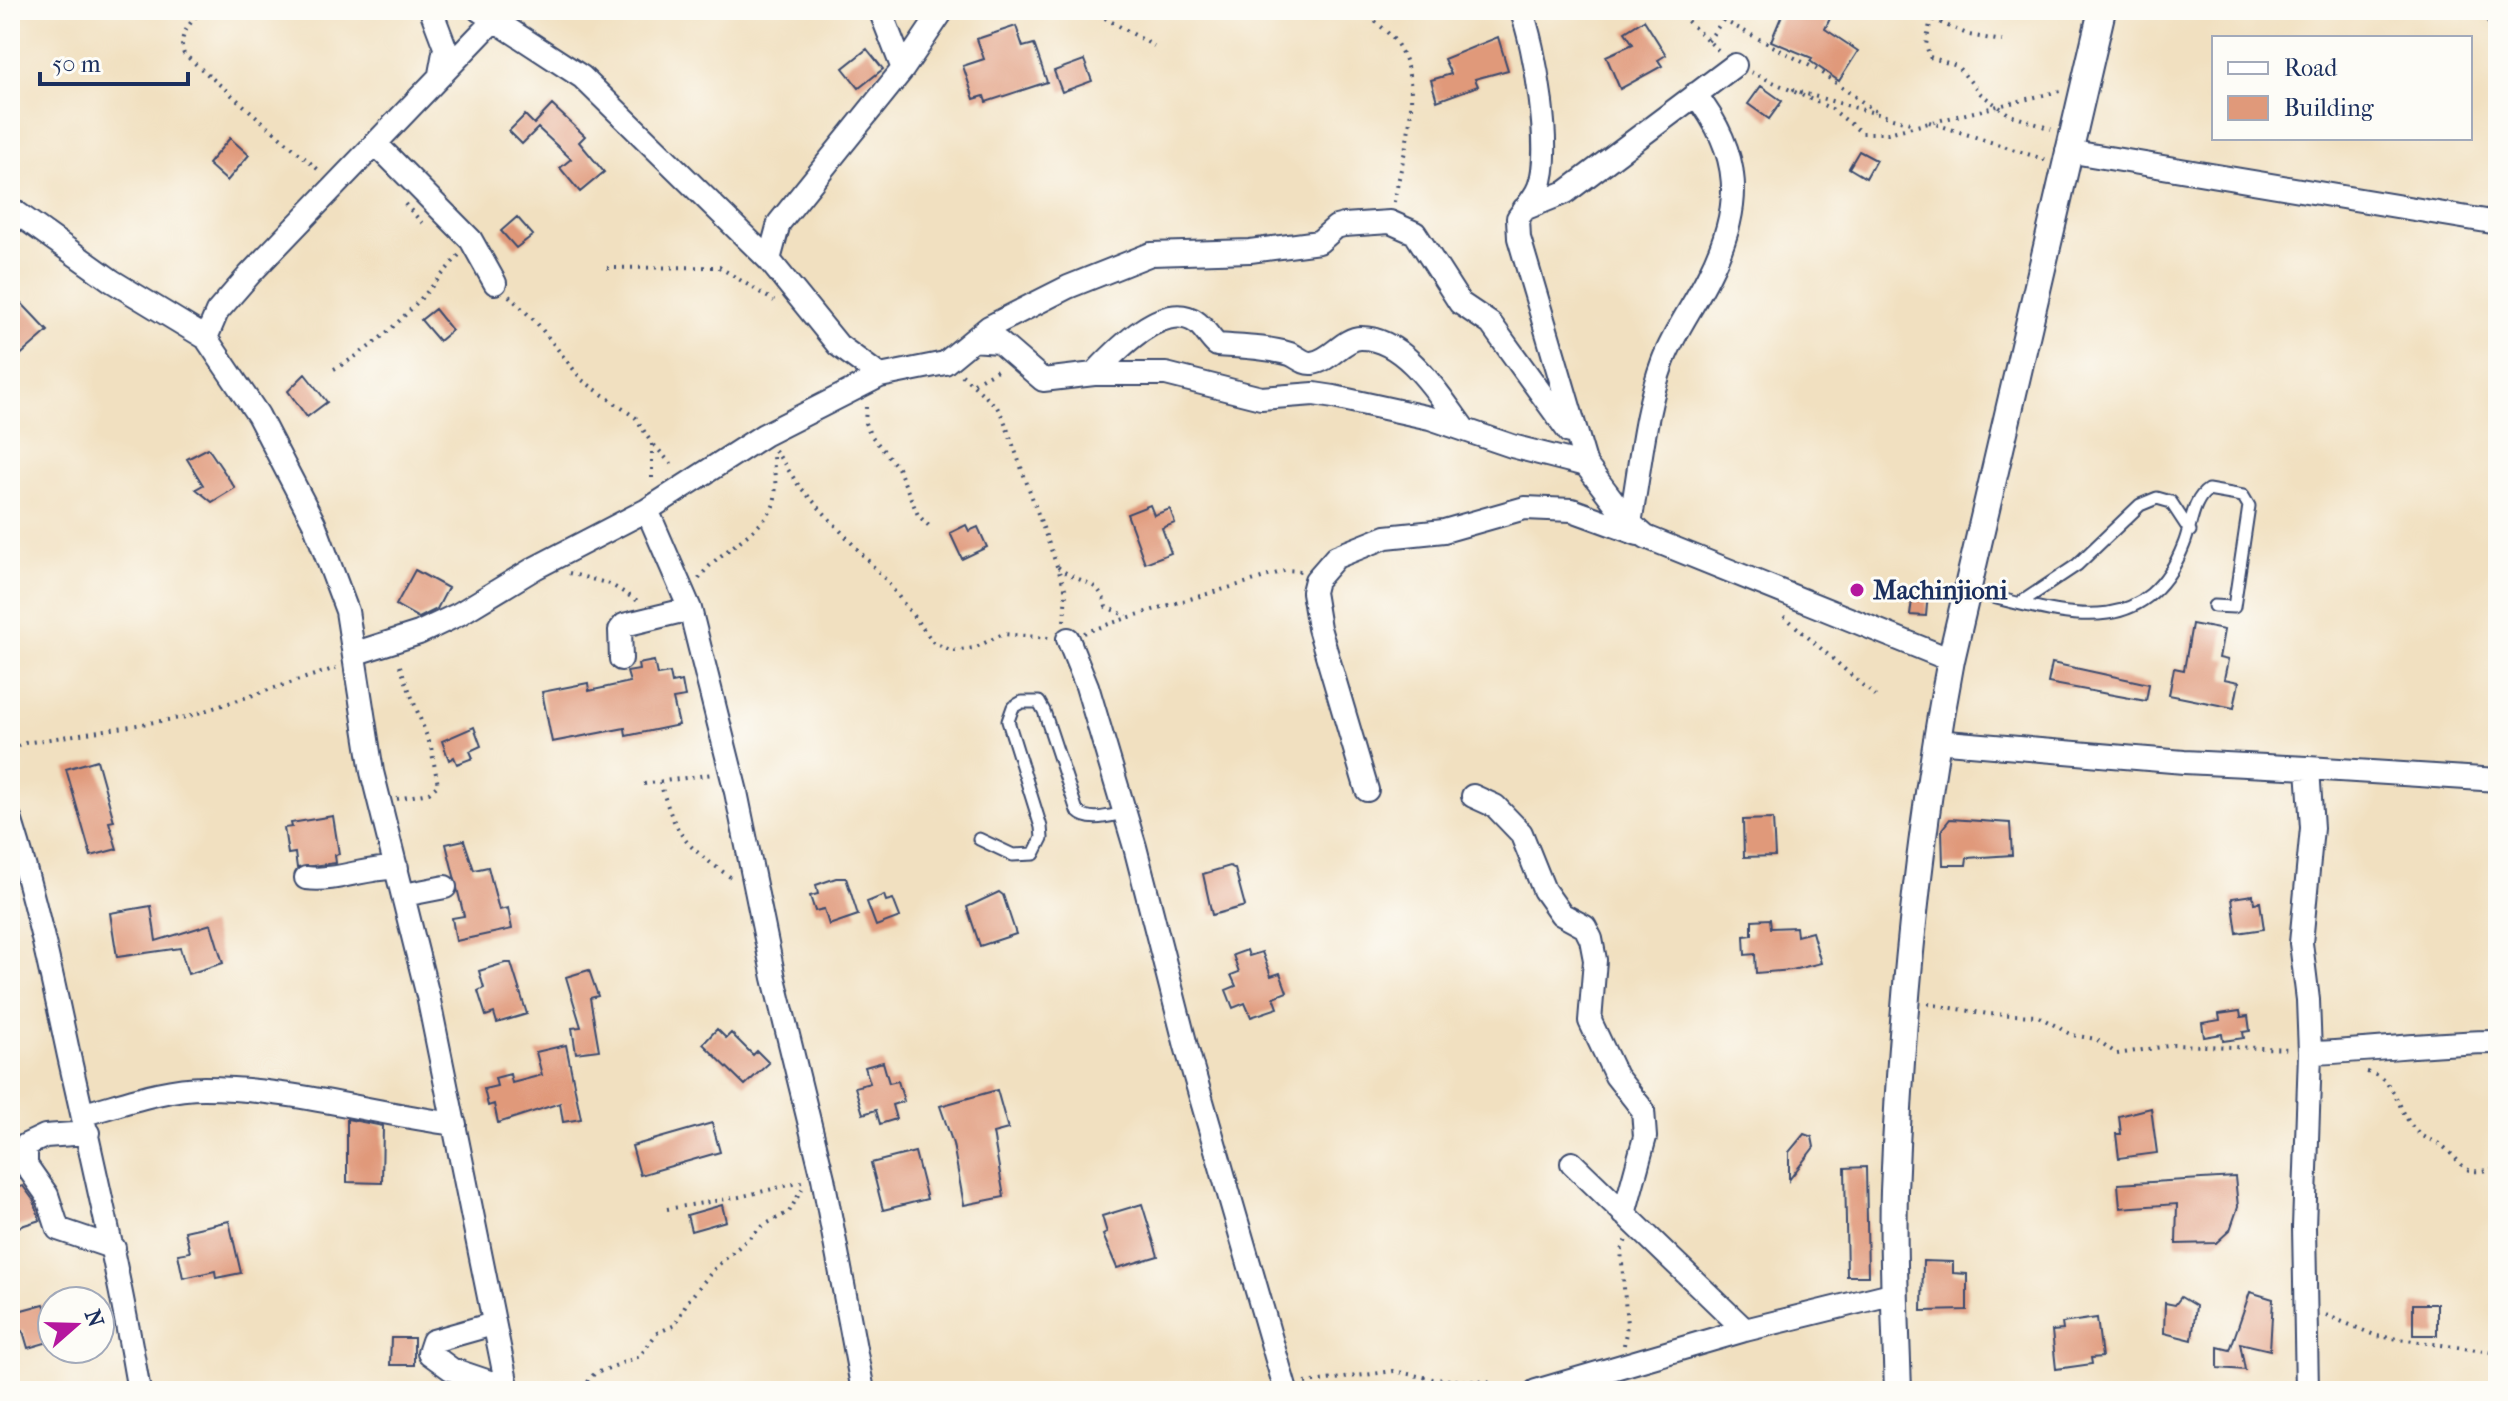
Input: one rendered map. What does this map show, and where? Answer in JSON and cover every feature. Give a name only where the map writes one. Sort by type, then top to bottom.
[{"type":"street","points":[[431,10],[445,47],[440,74]]},
{"type":"street","points":[[880,10],[903,69]]},
{"type":"street","points":[[769,260],[779,223],[903,69],[943,10]]},
{"type":"street","points":[[1521,10],[1536,57],[1542,172],[1540,185],[1518,218],[1519,238],[1577,443],[1586,465],[1638,530]]},
{"type":"street","points":[[2497,10],[2498,17]]},
{"type":"street","points":[[1898,1391],[1894,1192],[1907,996],[1935,741],[2068,151],[2104,11]]},
{"type":"street","points":[[206,338],[227,300],[440,74],[487,14],[582,77],[769,260],[800,302],[838,345],[884,376]]},
{"type":"street","points":[[1524,209],[1566,192],[1735,65]]},
{"type":"street","points":[[1638,530],[1652,401],[1663,363],[1710,274],[1728,226],[1734,194],[1733,163],[1726,141],[1695,94]]},
{"type":"street","points":[[375,143],[471,240],[495,283]]},
{"type":"street","points":[[2068,151],[2498,223]]},
{"type":"street","points":[[10,208],[112,281],[206,338],[258,415],[314,523],[336,577],[357,657],[364,725],[379,801],[404,895],[455,1124],[508,1389]]},
{"type":"street","points":[[357,657],[459,614],[535,568],[649,508],[764,435],[884,376],[945,363],[989,327],[1059,292],[1151,254],[1250,251],[1319,242],[1336,227],[1344,225],[1390,222],[1408,227],[1460,303],[1491,324],[1577,443]]},
{"type":"street","points":[[1094,374],[1134,334],[1171,319],[1188,318],[1197,322],[1217,345],[1270,348],[1305,362],[1327,358],[1361,338],[1378,343],[1416,365],[1464,429]]},
{"type":"street","points":[[973,340],[999,342],[1043,380],[1094,374],[1166,374],[1261,398],[1314,394],[1430,418],[1586,465]]},
{"type":"street","points":[[649,508],[690,609],[730,771],[823,1178],[863,1391]]},
{"type":"street","points":[[1367,790],[1319,628],[1313,592],[1317,578],[1336,557],[1386,537],[1444,531],[1525,508],[1572,510],[1638,530],[1951,660]]},
{"type":"street","points":[[621,659],[620,630],[624,625],[690,609]]},
{"type":"street","points":[[1068,639],[1090,695],[1186,1046],[1285,1384]]},
{"type":"street","points":[[1935,741],[2184,762],[2498,780]]},
{"type":"street","points":[[2307,1391],[2308,1307],[2304,1227],[2310,1053],[2301,943],[2312,828],[2308,768]]},
{"type":"street","points":[[1473,796],[1495,806],[1521,833],[1544,890],[1561,914],[1585,927],[1591,939],[1595,960],[1590,1021],[1616,1076],[1643,1110],[1645,1137],[1628,1218]]},
{"type":"street","points":[[10,818],[36,906],[114,1248],[139,1391]]},
{"type":"street","points":[[306,878],[335,880],[365,870],[397,868]]},
{"type":"street","points":[[404,895],[445,887]]},
{"type":"street","points":[[2310,1053],[2418,1048],[2461,1041],[2498,1042]]},
{"type":"street","points":[[114,1248],[58,1229],[47,1195],[26,1165],[26,1145],[34,1139],[86,1124],[179,1090],[204,1088],[294,1095],[388,1115],[455,1124]]},
{"type":"street","points":[[1572,1163],[1745,1330]]},
{"type":"street","points":[[1536,1391],[1745,1330],[1895,1293]]},
{"type":"street","points":[[493,1324],[433,1341],[429,1353],[451,1369],[508,1389]]},
{"type":"lane","points":[[1967,590],[2069,613],[2109,616],[2125,612],[2144,600],[2168,573],[2190,531],[2198,498],[2208,490],[2229,492],[2247,500],[2249,513],[2234,607],[2214,606]]},
{"type":"lane","points":[[2020,603],[2077,565],[2125,518],[2149,501],[2157,498],[2171,502],[2190,531]]},
{"type":"lane","points":[[979,839],[1013,855],[1034,854],[1040,846],[1041,827],[1008,721],[1010,712],[1022,702],[1039,702],[1044,711],[1077,811],[1082,816],[1094,818],[1124,813]]},
{"type":"path","points":[[201,10],[185,31],[181,47],[184,54],[336,184]]},
{"type":"path","points":[[1091,10],[1154,46]]},
{"type":"path","points":[[1364,10],[1396,42],[1410,85],[1404,153],[1390,222]]},
{"type":"path","points":[[1676,10],[1735,65],[1832,109],[1868,135],[1888,133],[1914,124],[2084,85]]},
{"type":"path","points":[[1708,41],[1723,20],[1725,10]]},
{"type":"path","points":[[1911,10],[1969,35],[2002,41]]},
{"type":"path","points":[[1931,18],[1926,45],[1930,57],[1957,66],[1996,105],[2068,151]]},
{"type":"path","points":[[1723,20],[1816,69],[1878,113]]},
{"type":"path","points":[[1786,88],[1914,124]]},
{"type":"path","points":[[1926,122],[1993,146],[2068,151]]},
{"type":"path","points":[[400,196],[410,213],[429,229]]},
{"type":"path","points":[[334,369],[361,355],[383,337],[461,254],[453,248]]},
{"type":"path","points":[[607,268],[719,267],[776,302],[800,302]]},
{"type":"path","points":[[495,283],[536,322],[582,380],[629,410],[652,444],[688,483]]},
{"type":"path","points":[[945,363],[974,383],[1004,420],[1067,597],[1063,623],[1068,639]]},
{"type":"path","points":[[884,376],[866,408],[865,423],[898,468],[918,515],[931,528]]},
{"type":"path","points":[[649,508],[652,444]]},
{"type":"path","points":[[690,609],[707,567],[769,514],[775,490],[772,446],[799,486],[885,579],[934,643],[953,651],[974,648],[1012,633],[1068,639],[1127,616],[1167,609],[1287,570],[1317,578]]},
{"type":"path","points":[[1056,565],[1074,578],[1093,585],[1103,593],[1106,607],[1127,616]]},
{"type":"path","points":[[535,568],[610,584],[663,614]]},
{"type":"path","points":[[1772,607],[1820,645],[1876,697]]},
{"type":"path","points":[[379,801],[429,793],[438,785],[431,747],[391,643]]},
{"type":"path","points":[[10,749],[25,743],[136,726],[158,718],[186,717],[357,657]]},
{"type":"path","points":[[644,784],[730,771]]},
{"type":"path","points":[[660,782],[675,827],[691,849],[758,897]]},
{"type":"path","points":[[1907,996],[1959,1011],[2038,1016],[2072,1035],[2096,1039],[2117,1054],[2174,1045],[2273,1046],[2310,1053]]},
{"type":"path","points":[[2358,1070],[2386,1080],[2415,1130],[2443,1146],[2468,1172],[2478,1173],[2498,1167]]},
{"type":"path","points":[[575,1391],[585,1389],[594,1374],[636,1360],[657,1333],[675,1325],[687,1302],[716,1267],[764,1225],[789,1212],[807,1181],[667,1209]]},
{"type":"path","points":[[1612,1369],[1626,1339],[1621,1250],[1628,1218]]},
{"type":"path","points":[[2308,1307],[2377,1336],[2498,1353]]},
{"type":"path","points":[[1285,1384],[1394,1371],[1433,1379],[1487,1382],[1507,1391]]},
{"type":"building","points":[[1784,10],[1834,10],[1825,29],[1858,51],[1839,81],[1810,61],[1812,58],[1771,41]]},
{"type":"building","points":[[1644,20],[1666,55],[1658,60],[1662,66],[1620,89],[1606,56],[1633,44],[1625,32]]},
{"type":"building","points":[[1016,26],[1023,47],[1034,44],[1047,82],[986,102],[984,96],[974,99],[963,66],[984,59],[977,39]]},
{"type":"building","points":[[1498,37],[1508,70],[1475,79],[1478,86],[1437,101],[1431,80],[1451,74],[1444,59]]},
{"type":"building","points":[[867,49],[883,69],[859,88],[843,68]]},
{"type":"building","points":[[1084,60],[1092,81],[1062,92],[1054,71]]},
{"type":"building","points":[[1761,86],[1782,101],[1769,119],[1748,104]]},
{"type":"building","points":[[552,105],[585,136],[579,142],[604,172],[580,192],[560,168],[571,159],[538,128],[522,144],[509,131],[525,115],[534,124]]},
{"type":"building","points":[[230,138],[249,155],[227,181],[208,164]]},
{"type":"building","points":[[1859,151],[1876,160],[1866,178],[1849,168]]},
{"type":"building","points":[[517,217],[533,235],[516,248],[501,231]]},
{"type":"building","points":[[10,291],[48,331],[10,364]]},
{"type":"building","points":[[435,309],[452,330],[439,341],[421,320]]},
{"type":"building","points":[[305,374],[327,402],[307,417],[288,391]]},
{"type":"building","points":[[208,448],[235,488],[212,502],[196,489],[203,485],[187,459]]},
{"type":"building","points":[[1150,505],[1154,515],[1170,509],[1175,523],[1162,528],[1171,553],[1145,563],[1127,514]]},
{"type":"building","points":[[966,525],[969,531],[978,527],[987,547],[962,559],[950,533]]},
{"type":"building","points":[[415,570],[448,588],[437,609],[419,618],[396,605]]},
{"type":"building","points":[[1913,592],[1928,593],[1926,616],[1910,615]]},
{"type":"building","points":[[2192,624],[2224,630],[2219,658],[2228,660],[2224,679],[2239,682],[2234,708],[2169,695],[2174,668],[2184,670]]},
{"type":"building","points":[[654,661],[657,675],[670,673],[672,683],[682,681],[685,697],[673,699],[679,725],[626,736],[625,728],[552,742],[542,692],[588,683],[589,691],[630,682],[627,672],[639,670],[638,664]]},
{"type":"building","points":[[2052,663],[2149,684],[2146,701],[2048,683]]},
{"type":"building","points":[[474,727],[481,746],[470,751],[473,758],[457,764],[454,757],[449,760],[442,741]]},
{"type":"building","points":[[97,760],[114,821],[109,822],[117,849],[91,856],[66,769]]},
{"type":"building","points":[[333,816],[339,854],[335,855],[336,863],[297,868],[295,853],[288,854],[284,828],[292,827],[291,823]]},
{"type":"building","points":[[1773,819],[1775,856],[1744,857],[1743,820]]},
{"type":"building","points":[[1950,819],[2010,823],[2012,855],[1967,858],[1966,865],[1943,865],[1942,829]]},
{"type":"building","points":[[464,840],[474,870],[488,867],[499,910],[508,908],[512,929],[456,941],[452,918],[464,916],[446,844]]},
{"type":"building","points":[[1230,866],[1235,869],[1245,906],[1212,915],[1203,874]]},
{"type":"building","points":[[846,878],[858,915],[829,925],[824,909],[815,911],[810,896],[818,894],[816,885]]},
{"type":"building","points":[[999,892],[1003,895],[1016,934],[980,946],[967,907]]},
{"type":"building","points":[[884,895],[886,901],[893,899],[900,917],[876,926],[867,902]]},
{"type":"building","points":[[2253,895],[2254,903],[2260,902],[2264,929],[2237,933],[2232,898]]},
{"type":"building","points":[[151,906],[156,941],[211,924],[223,963],[188,974],[180,948],[117,957],[110,913]]},
{"type":"building","points":[[1770,919],[1771,928],[1796,927],[1797,936],[1812,932],[1821,963],[1792,970],[1756,973],[1755,954],[1745,955],[1744,936],[1752,935],[1752,920]]},
{"type":"building","points":[[1247,950],[1249,956],[1262,952],[1271,976],[1280,973],[1287,992],[1274,997],[1278,1008],[1251,1017],[1245,1003],[1233,1008],[1226,990],[1236,986],[1231,975],[1239,972],[1233,955]]},
{"type":"building","points":[[511,963],[527,1014],[497,1023],[494,1013],[486,1016],[478,991],[484,988],[479,971]]},
{"type":"building","points":[[589,970],[598,996],[590,998],[599,1050],[576,1053],[572,1028],[581,1027],[566,977]]},
{"type":"building","points":[[2240,1011],[2241,1017],[2248,1016],[2250,1031],[2243,1032],[2244,1038],[2223,1041],[2222,1034],[2204,1037],[2202,1023],[2220,1020],[2219,1014]]},
{"type":"building","points":[[717,1029],[726,1038],[731,1033],[753,1055],[757,1051],[769,1063],[745,1085],[703,1044]]},
{"type":"building","points":[[566,1045],[581,1119],[563,1122],[560,1103],[498,1123],[494,1104],[488,1106],[484,1089],[497,1086],[495,1078],[510,1074],[512,1083],[542,1075],[536,1052]]},
{"type":"building","points":[[883,1062],[889,1083],[898,1081],[904,1101],[892,1105],[896,1119],[880,1124],[876,1110],[863,1114],[855,1087],[870,1083],[865,1067]]},
{"type":"building","points":[[997,1090],[1008,1129],[993,1133],[1004,1197],[964,1205],[953,1144],[940,1106]]},
{"type":"building","points":[[2151,1108],[2157,1153],[2119,1158],[2116,1134],[2121,1134],[2119,1116]]},
{"type":"building","points":[[347,1119],[383,1126],[382,1183],[347,1182]]},
{"type":"building","points":[[712,1123],[720,1152],[640,1175],[632,1146]]},
{"type":"building","points":[[1804,1134],[1812,1137],[1814,1147],[1789,1180],[1789,1152]]},
{"type":"building","points":[[915,1152],[927,1199],[883,1210],[871,1163]]},
{"type":"building","points":[[1866,1167],[1868,1276],[1847,1276],[1845,1168]]},
{"type":"building","points":[[2235,1177],[2238,1207],[2230,1230],[2216,1243],[2176,1244],[2177,1204],[2120,1208],[2118,1184]]},
{"type":"building","points":[[23,1186],[34,1201],[40,1220],[15,1228],[10,1214],[10,1190]]},
{"type":"building","points":[[1142,1204],[1158,1256],[1117,1268],[1103,1235],[1107,1233],[1102,1216]]},
{"type":"building","points":[[722,1205],[726,1221],[691,1231],[687,1215]]},
{"type":"building","points":[[229,1221],[241,1273],[216,1278],[215,1271],[183,1278],[178,1254],[190,1252],[185,1231]]},
{"type":"building","points":[[1923,1261],[1953,1262],[1953,1273],[1967,1274],[1967,1310],[1922,1311]]},
{"type":"building","points":[[2250,1292],[2273,1299],[2270,1350],[2240,1343],[2245,1370],[2218,1368],[2218,1347],[2230,1350]]},
{"type":"building","points":[[2181,1297],[2196,1306],[2192,1340],[2164,1333],[2165,1303],[2175,1305]]},
{"type":"building","points":[[2413,1304],[2437,1304],[2437,1335],[2413,1335]]},
{"type":"building","points":[[36,1306],[36,1346],[28,1348],[23,1331],[17,1333],[11,1313]]},
{"type":"building","points":[[2097,1318],[2102,1357],[2091,1358],[2092,1364],[2056,1369],[2052,1331],[2063,1330],[2062,1323]]},
{"type":"building","points":[[391,1338],[414,1338],[414,1365],[390,1365]]},
{"type":"place","name":"Machinjioni","points":[[1857,590]]}]
